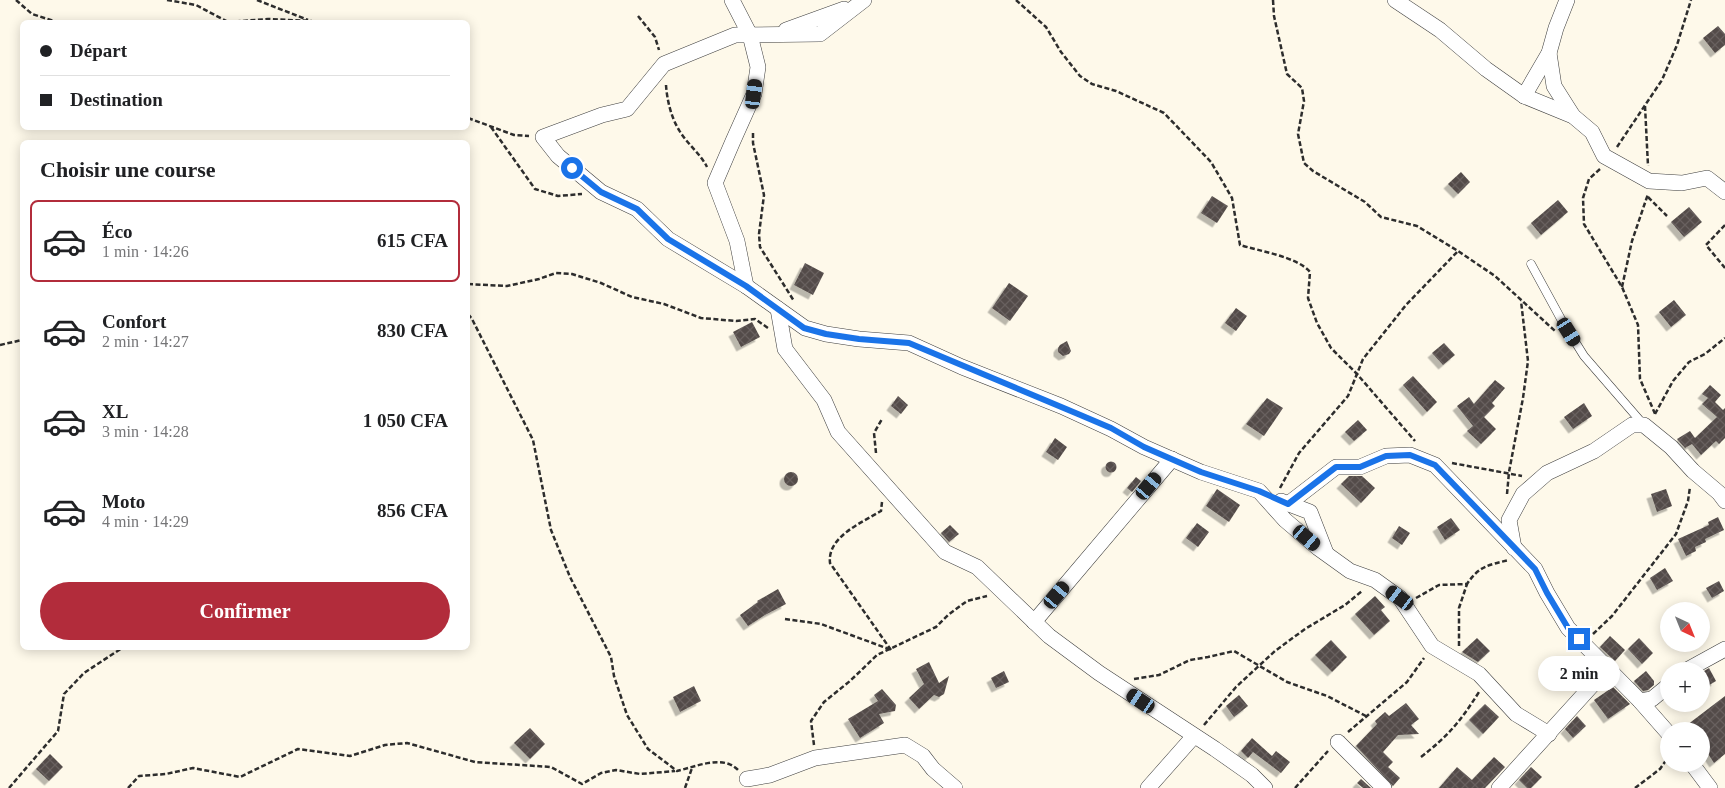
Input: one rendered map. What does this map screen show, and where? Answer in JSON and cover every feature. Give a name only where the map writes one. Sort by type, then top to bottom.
[{"type":"street","points":[[732,0],[750,35],[758,67],[754,94],[732,140],[715,183],[737,241],[746,286]]},
{"type":"street","points":[[1396,0],[1398,4],[1440,30],[1524,96],[1572,116],[1592,132],[1604,156],[1649,181],[1682,183],[1707,178],[1725,192]]},
{"type":"street","points":[[1524,96],[1549,53],[1567,0]]},
{"type":"street","points":[[861,2],[820,34],[735,34],[664,64],[627,109],[602,115],[543,136],[558,156],[601,192],[637,209],[668,239],[746,286],[804,328],[859,339],[909,343],[1111,428],[1144,447],[1201,472],[1259,491],[1310,512],[1326,554]]},
{"type":"street","points":[[754,50],[773,35]]},
{"type":"street","points":[[1549,53],[1554,86],[1572,116]]},
{"type":"street","points":[[778,309],[785,349],[824,400],[838,432],[945,552],[977,567],[1049,636],[1116,684],[1252,775],[1265,788]]},
{"type":"street","points":[[1518,552],[1510,520],[1523,494],[1547,473],[1594,451],[1632,426],[1651,424],[1693,471],[1719,493],[1725,501]]},
{"type":"street","points":[[1281,501],[1336,467],[1360,467],[1386,456],[1410,455],[1435,465],[1535,569],[1568,628],[1660,724]]},
{"type":"street","points":[[1034,622],[1172,459]]},
{"type":"street","points":[[1259,491],[1285,520],[1326,554],[1350,571],[1375,580],[1400,598],[1432,646],[1479,674],[1516,714],[1549,734]]},
{"type":"street","points":[[1701,662],[1725,649]]},
{"type":"street","points":[[1499,788],[1596,681],[1616,677]]},
{"type":"street","points":[[1640,701],[1652,699],[1660,692]]},
{"type":"street","points":[[1148,788],[1194,736]]},
{"type":"street","points":[[1338,742],[1384,788]]},
{"type":"street","points":[[747,779],[770,775],[815,758],[905,745],[923,756],[933,769],[955,788]]},
{"type":"street","points":[[1697,772],[1705,785]]},
{"type":"lane","points":[[1531,264],[1561,320],[1584,356],[1651,424]]},
{"type":"path","points":[[16,0],[32,14],[51,20]]},
{"type":"path","points":[[167,0],[196,5],[225,20]]},
{"type":"path","points":[[257,0],[307,20]]},
{"type":"path","points":[[1016,0],[1046,27],[1061,52],[1080,76],[1092,84],[1116,91],[1164,113],[1211,162],[1232,198],[1240,246],[1284,258],[1306,267],[1310,272],[1308,298],[1317,323],[1331,348],[1357,374],[1418,444]]},
{"type":"path","points":[[1273,0],[1274,16],[1287,74],[1302,88],[1304,101],[1298,134],[1304,162],[1314,171],[1365,202],[1381,217],[1417,226],[1458,251],[1495,276],[1556,331]]},
{"type":"path","points":[[1655,414],[1640,379],[1638,325],[1622,287],[1584,224],[1583,198],[1589,179],[1610,159],[1662,80],[1691,0]]},
{"type":"path","points":[[638,16],[655,37],[664,64],[669,103],[679,130],[703,158],[715,183]]},
{"type":"path","points":[[255,20],[283,20]]},
{"type":"path","points":[[1622,287],[1632,241],[1648,197],[1649,181],[1645,105]]},
{"type":"path","points":[[470,119],[514,135],[543,136]]},
{"type":"path","points":[[753,124],[752,143],[764,195],[759,234],[760,247],[799,308]]},
{"type":"path","points":[[491,126],[535,189],[558,196],[601,192]]},
{"type":"path","points":[[1725,225],[1706,245],[1725,268]]},
{"type":"path","points":[[1281,501],[1299,453],[1348,396],[1363,358],[1406,305],[1458,251]]},
{"type":"path","points":[[470,284],[507,286],[556,273],[572,274],[701,318],[736,321],[755,319],[784,339]]},
{"type":"path","points":[[1510,520],[1507,491],[1509,472],[1528,361],[1520,300]]},
{"type":"path","points":[[470,317],[477,327],[533,440],[551,530],[570,577],[611,657],[614,676],[627,715],[648,749],[677,771]]},
{"type":"path","points":[[1651,424],[1673,381],[1689,362],[1705,354],[1725,338]]},
{"type":"path","points":[[0,344],[20,340]]},
{"type":"path","points":[[882,419],[874,433],[880,480],[881,512],[841,536],[829,554],[830,563],[891,650]]},
{"type":"path","points":[[1435,465],[1456,463],[1526,476]]},
{"type":"path","points":[[1590,651],[1592,635],[1612,616],[1676,534],[1688,501],[1693,471]]},
{"type":"path","points":[[1459,662],[1459,608],[1467,584],[1474,572],[1518,552]]},
{"type":"path","points":[[1194,736],[1236,687],[1275,651],[1305,629],[1345,605],[1375,580]]},
{"type":"path","points":[[1400,598],[1416,598],[1439,585],[1467,584]]},
{"type":"path","points":[[815,758],[812,722],[824,702],[877,655],[936,627],[967,601],[1003,591]]},
{"type":"path","points":[[785,619],[821,624],[891,650]]},
{"type":"path","points":[[1294,788],[1338,742],[1407,682],[1432,646]]},
{"type":"path","points":[[9,788],[58,731],[64,694],[84,673],[119,650]]},
{"type":"path","points":[[1116,684],[1158,675],[1190,660],[1234,651],[1287,682],[1327,696],[1366,716]]},
{"type":"path","points":[[1421,757],[1445,738],[1464,716],[1481,688],[1479,674]]},
{"type":"path","points":[[128,788],[139,776],[166,774],[193,768],[240,777],[298,749],[350,756],[385,745],[407,743],[475,762],[551,767],[582,784],[601,773],[616,770],[640,774],[677,771],[713,762],[734,765],[747,779]]},
{"type":"path","points":[[685,788],[692,768]]},
{"type":"path","points":[[1635,788],[1660,769]]},
{"type":"building","points":[[1718,26],[1725,34],[1725,45],[1715,53],[1703,38]]},
{"type":"building","points":[[1461,172],[1470,182],[1458,194],[1448,184]]},
{"type":"building","points":[[1212,196],[1228,206],[1217,223],[1201,213]]},
{"type":"building","points":[[1558,200],[1568,212],[1541,235],[1531,223]]},
{"type":"building","points":[[1689,207],[1702,222],[1684,237],[1671,222]]},
{"type":"building","points":[[805,263],[824,273],[813,295],[794,285]]},
{"type":"building","points":[[1009,283],[1028,296],[1010,321],[992,308]]},
{"type":"building","points":[[1674,300],[1686,315],[1671,327],[1659,312]]},
{"type":"building","points":[[1236,308],[1247,316],[1236,331],[1225,323]]},
{"type":"building","points":[[752,322],[760,337],[741,347],[733,332]]},
{"type":"building","points":[[1067,341],[1071,351],[1063,356],[1058,352],[1058,348]]},
{"type":"building","points":[[1444,343],[1455,355],[1443,365],[1432,353]]},
{"type":"building","points":[[1413,376],[1437,402],[1427,412],[1403,385]]},
{"type":"building","points":[[1495,380],[1505,388],[1492,403],[1495,406],[1484,417],[1496,429],[1481,444],[1467,431],[1473,426],[1457,406],[1469,397],[1474,404]]},
{"type":"building","points":[[1710,385],[1721,395],[1715,402],[1723,410],[1725,408],[1725,438],[1719,444],[1716,441],[1701,455],[1692,444],[1685,448],[1677,439],[1690,431],[1695,438],[1717,417],[1702,404],[1708,398],[1702,394]]},
{"type":"building","points":[[898,396],[908,405],[901,414],[891,406]]},
{"type":"building","points":[[1267,398],[1283,408],[1264,436],[1246,424]]},
{"type":"building","points":[[1584,403],[1592,416],[1573,429],[1564,417]]},
{"type":"building","points":[[1358,420],[1367,430],[1354,441],[1345,432]]},
{"type":"building","points":[[1055,438],[1067,447],[1058,460],[1046,452]]},
{"type":"building","points":[[1111,461],[1117,467],[1111,473],[1105,467]]},
{"type":"building","points":[[791,472],[796,474],[798,479],[796,484],[791,486],[786,484],[784,479],[786,474]]},
{"type":"building","points":[[1349,476],[1362,476],[1375,488],[1361,503],[1341,484]]},
{"type":"building","points":[[1136,477],[1141,481],[1132,492],[1127,488]]},
{"type":"building","points":[[1217,489],[1240,505],[1229,522],[1206,506]]},
{"type":"building","points":[[1666,489],[1672,506],[1657,512],[1651,494]]},
{"type":"building","points":[[1718,517],[1724,530],[1705,539],[1706,542],[1695,547],[1696,551],[1686,556],[1678,539],[1709,525],[1708,522]]},
{"type":"building","points":[[1451,518],[1460,530],[1445,540],[1437,527]]},
{"type":"building","points":[[1197,523],[1209,532],[1198,547],[1186,538]]},
{"type":"building","points":[[950,525],[959,534],[949,542],[941,533]]},
{"type":"building","points":[[1399,526],[1410,533],[1402,545],[1392,538]]},
{"type":"building","points":[[1665,568],[1673,581],[1657,590],[1650,578]]},
{"type":"building","points":[[1719,581],[1724,591],[1712,598],[1706,588]]},
{"type":"building","points":[[778,589],[786,604],[748,626],[740,615],[757,601]]},
{"type":"building","points":[[1375,596],[1385,607],[1381,610],[1390,621],[1374,635],[1355,614]]},
{"type":"building","points":[[1610,636],[1625,650],[1615,661],[1600,647]]},
{"type":"building","points":[[1477,638],[1490,651],[1478,662],[1462,652]]},
{"type":"building","points":[[1639,638],[1653,653],[1642,664],[1628,649]]},
{"type":"building","points":[[1331,640],[1347,657],[1332,672],[1315,655]]},
{"type":"building","points":[[929,662],[939,683],[949,676],[944,694],[939,697],[934,695],[919,709],[909,698],[924,684],[916,669]]},
{"type":"building","points":[[1710,670],[1716,681],[1710,685]]},
{"type":"building","points":[[1004,671],[1009,682],[996,688],[991,678]]},
{"type":"building","points":[[1646,671],[1654,681],[1654,685],[1648,690],[1643,691],[1634,681]]},
{"type":"building","points":[[694,686],[701,701],[680,712],[673,697]]},
{"type":"building","points":[[1613,687],[1630,704],[1608,719],[1594,700]]},
{"type":"building","points":[[882,689],[896,705],[895,711],[879,714],[884,723],[860,738],[848,719],[878,701],[874,695]]},
{"type":"building","points":[[1239,695],[1248,706],[1234,717],[1226,706]]},
{"type":"building","points":[[1725,696],[1725,754],[1714,763],[1710,757],[1710,722],[1691,722],[1704,712],[1710,712],[1710,707]]},
{"type":"building","points":[[1406,703],[1419,719],[1411,725],[1419,734],[1398,735],[1383,752],[1393,762],[1388,767],[1400,778],[1393,786],[1356,746],[1377,724],[1375,721],[1385,712],[1389,716]]},
{"type":"building","points":[[1485,704],[1499,717],[1483,734],[1469,720]]},
{"type":"building","points":[[1577,716],[1586,726],[1573,738],[1565,729]]},
{"type":"building","points":[[530,728],[545,744],[530,759],[514,743]]},
{"type":"building","points":[[1252,738],[1272,756],[1276,751],[1290,762],[1281,773],[1253,752],[1248,758],[1241,751]]},
{"type":"building","points":[[50,754],[63,767],[49,781],[36,769]]},
{"type":"building","points":[[1494,757],[1505,767],[1485,788],[1439,788],[1457,767],[1472,780]]},
{"type":"building","points":[[1531,767],[1542,777],[1531,788],[1527,788],[1519,780]]},
{"type":"building","points":[[1361,779],[1371,788],[1363,788],[1357,783]]},
{"type":"route","points":[[572,168],[601,192],[637,209],[668,239],[746,286],[804,328],[826,334],[859,339],[909,343],[962,367],[1010,384],[1111,428],[1144,447],[1201,472],[1259,491],[1288,504],[1336,467],[1360,467],[1386,456],[1410,455],[1435,465],[1535,569],[1568,628],[1579,639]]}]
